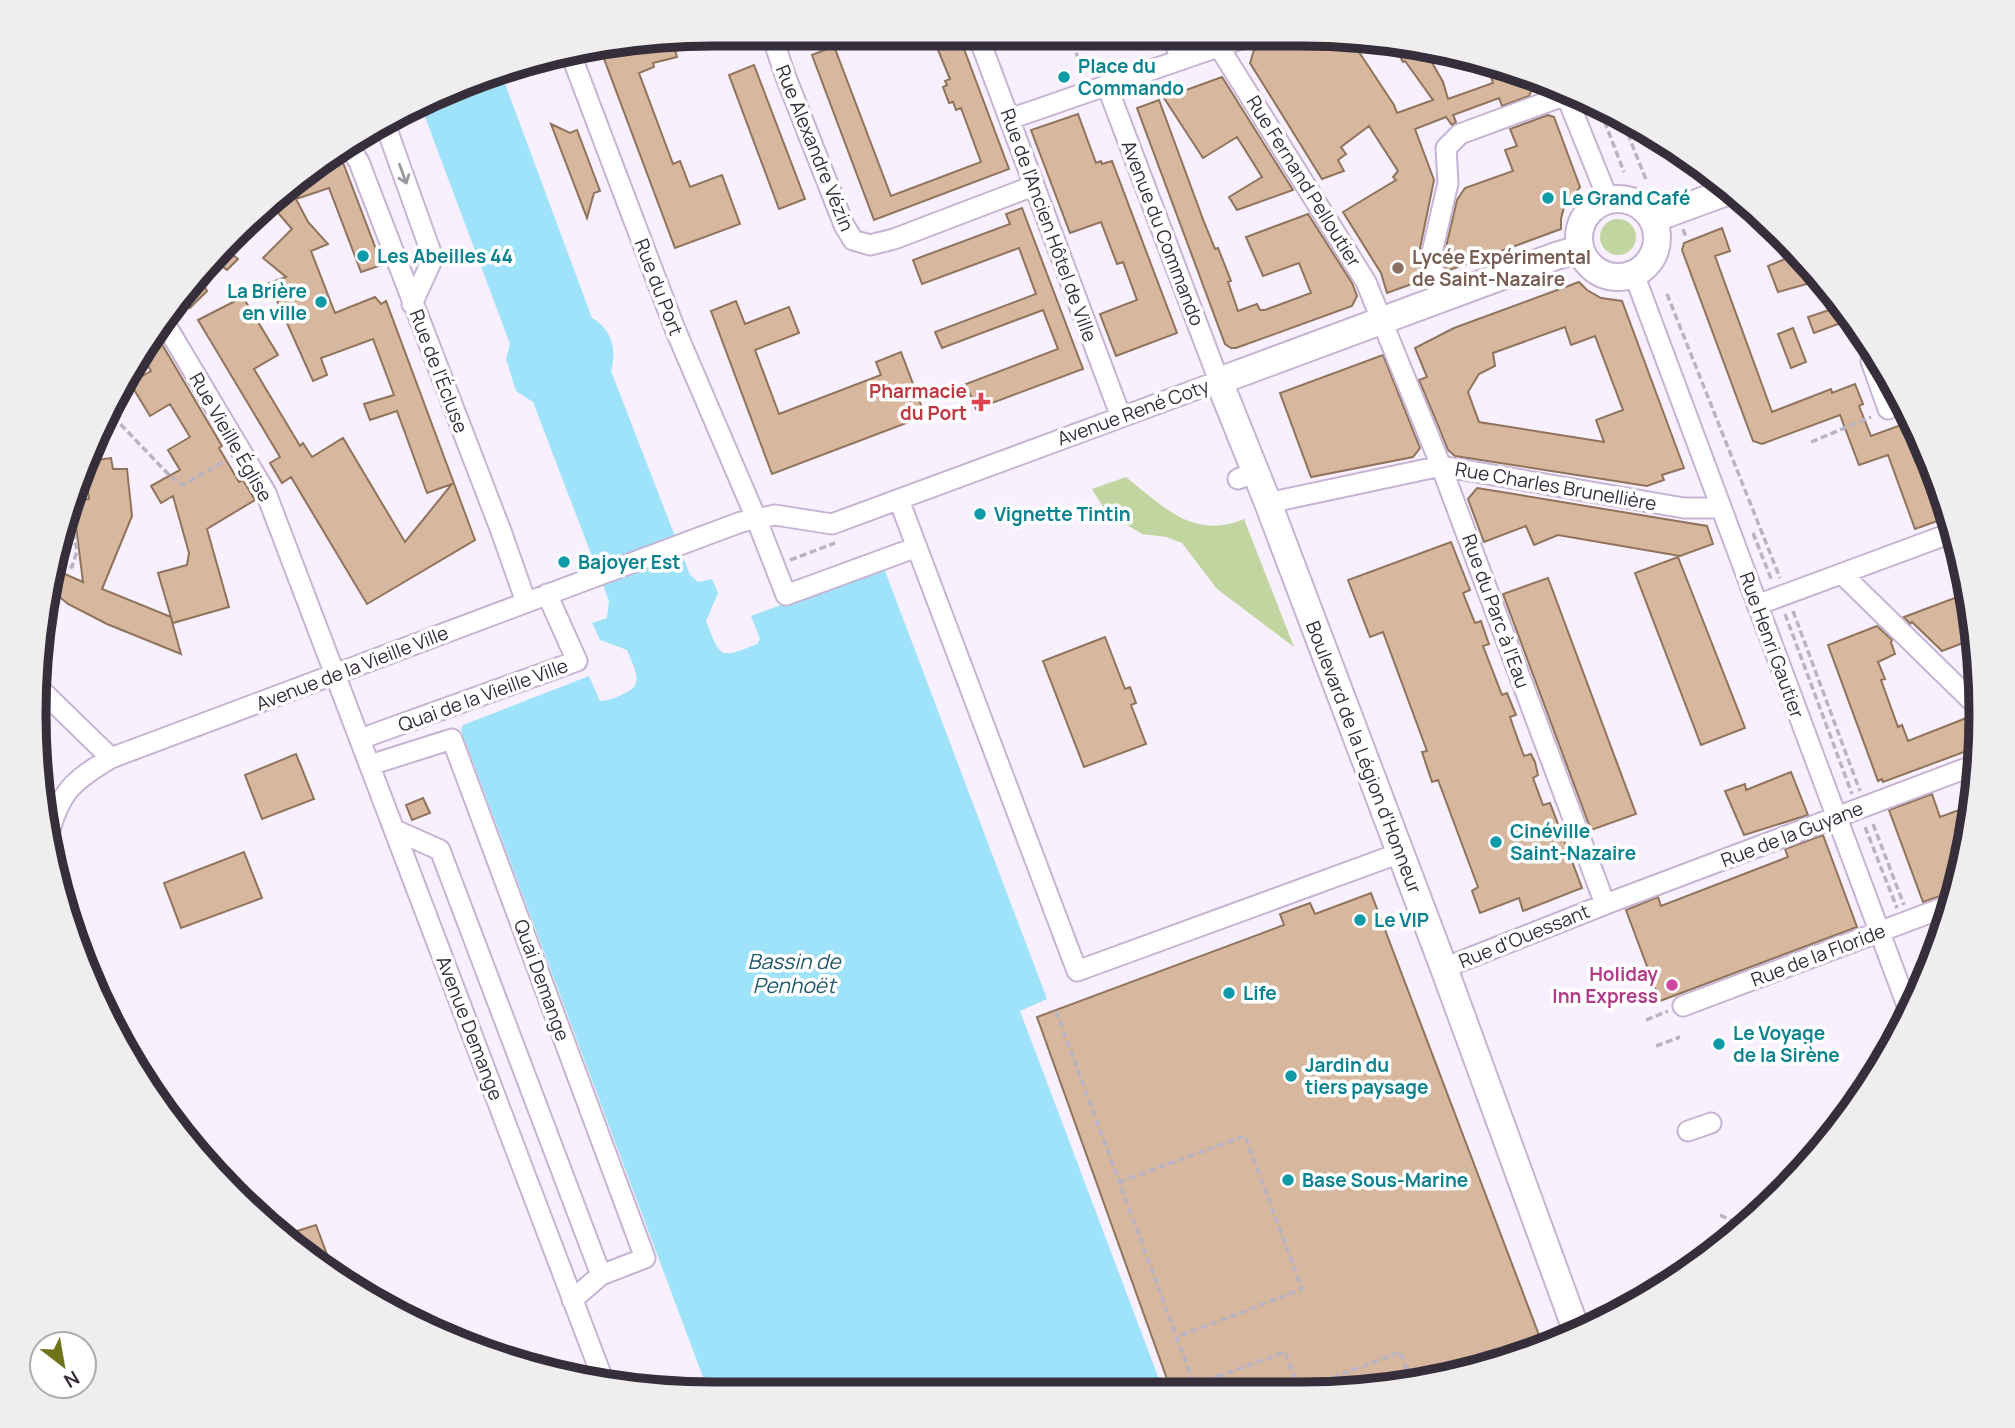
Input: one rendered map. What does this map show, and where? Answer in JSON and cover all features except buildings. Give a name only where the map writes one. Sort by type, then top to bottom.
[{"type":"main road","points":[[1653,219],[1721,194]]},
{"type":"main road","points":[[1621,198],[1634,201],[1645,208],[1653,219],[1658,240],[1656,251],[1643,269],[1621,277],[1608,276],[1595,270],[1586,261],[1578,237],[1587,213],[1596,205],[1621,198]]},
{"type":"main road","name":"Avenue René Coty","points":[[1219,381],[1382,319],[1580,249]]},
{"type":"main road","name":"Boulevard de la Légion d'Honneur","points":[[1219,381],[1246,476],[1268,503],[1444,968],[1574,1324]]},
{"type":"street","name":"Rue Alexandre Vézin","points":[[775,46],[839,213],[853,240],[870,245],[894,239],[1033,186]]},
{"type":"street","name":"Rue de l'Ancien Hôtel de Ville","points":[[982,46],[1121,416]]},
{"type":"street","points":[[1176,46],[1181,60]]},
{"type":"street","points":[[1010,119],[1219,47]]},
{"type":"street","name":"Rue Fernand Pelloutier","points":[[1219,47],[1366,282],[1382,319]]},
{"type":"street","name":"Rue du Port","points":[[573,61],[675,329],[756,518]]},
{"type":"street","name":"Avenue du Commando","points":[[1107,86],[1219,381]]},
{"type":"street","points":[[1444,298],[1430,261],[1448,183],[1446,148],[1460,134],[1553,95]]},
{"type":"street","points":[[1568,101],[1608,200]]},
{"type":"street","points":[[386,132],[433,258],[412,304]]},
{"type":"street","name":"Rue de l'Écluse","points":[[353,152],[501,531],[526,603]]},
{"type":"street","name":"Rue Henri Gautier","points":[[1634,274],[1905,1000]]},
{"type":"street","name":"Rue du Parc à l'Eau","points":[[1382,319],[1441,466],[1605,904]]},
{"type":"street","name":"Rue Vieille Église","points":[[168,329],[266,493],[336,674]]},
{"type":"street","name":"Avenue René Coty","points":[[592,578],[756,518],[775,515],[832,524],[1219,381]]},
{"type":"street","name":"Rue Charles Brunellière","points":[[1268,503],[1441,466],[1685,508],[1721,508]]},
{"type":"street","points":[[899,500],[1077,971],[1400,853]]},
{"type":"street","points":[[756,518],[786,595],[917,547]]},
{"type":"street","points":[[1757,605],[1945,534]]},
{"type":"street","points":[[1842,574],[1969,698]]},
{"type":"street","name":"Avenue de la Vieille Ville","points":[[54,818],[70,786],[111,758],[592,578]]},
{"type":"street","name":"Quai de la Vieille Ville","points":[[360,739],[577,661],[547,594]]},
{"type":"street","name":"Avenue Demange","points":[[336,674],[600,1373]]},
{"type":"street","points":[[46,695],[111,758]]},
{"type":"street","name":"Quai Demange","points":[[370,765],[452,739],[645,1258],[601,1275]]},
{"type":"street","name":"Rue de la Guyane","points":[[1605,904],[1967,768]]},
{"type":"street","points":[[395,830],[440,850],[601,1275],[572,1300]]},
{"type":"street","name":"Rue d'Ouessant","points":[[1444,968],[1605,904]]},
{"type":"street","name":"Rue de la Floride","points":[[1683,1006],[1940,909]]},
{"type":"street","points":[[1688,1131],[1712,1123]]},
{"type":"path","points":[[1074,46],[1086,81]]},
{"type":"path","points":[[1603,117],[1623,172]]},
{"type":"path","points":[[1626,130],[1647,182]]},
{"type":"path","points":[[1667,294],[1787,595],[1910,920]]},
{"type":"path","points":[[1811,442],[1895,407]]},
{"type":"path","points":[[114,418],[170,476],[183,485],[242,452]]},
{"type":"path","points":[[62,566],[72,567],[77,551],[73,525]]},
{"type":"path","points":[[1056,1011],[1193,1382]]},
{"type":"path","points":[[1656,1046],[1680,1037]]},
{"type":"path","points":[[1119,1182],[1245,1136],[1303,1289],[1177,1337]]},
{"type":"path","points":[[1720,1215],[1735,1222]]},
{"type":"path","points":[[1200,1382],[1285,1352],[1298,1382]]},
{"type":"path","points":[[1321,1382],[1400,1352],[1409,1374]]},
{"type":"path","points":[[1222,1375],[1224,1382]]},
{"type":"green space","points":[[1618,219],[1631,224],[1636,237],[1631,250],[1618,255],[1605,250],[1600,237],[1605,224]]},
{"type":"green space","points":[[1126,477],[1167,509],[1194,523],[1209,526],[1244,519],[1294,647],[1217,589],[1182,543],[1166,537],[1142,534],[1105,510],[1092,489]]},
{"type":"water","name":"Bassin de Penhoët","points":[[503,80],[592,318],[604,328],[611,341],[611,371],[690,575],[698,582],[712,579],[718,593],[706,621],[719,649],[728,653],[757,644],[760,639],[751,616],[880,568],[885,571],[1047,999],[1020,1011],[1160,1382],[705,1382],[461,730],[463,725],[589,676],[600,701],[612,699],[630,690],[636,681],[635,669],[627,650],[600,640],[592,623],[607,618],[609,601],[533,402],[516,391],[506,359],[510,344],[423,112]]},
{"type":"place","name":"Place du Commando","points":[[1064,77]]},
{"type":"place","name":"Le Grand Café","points":[[1548,198]]},
{"type":"place","name":"Les Abeilles 44","points":[[363,256]]},
{"type":"place","name":"Lycée Expérimental de Saint-Nazaire","points":[[1398,268]]},
{"type":"place","name":"La Brière en ville","points":[[321,302]]},
{"type":"place","name":"Pharmacie du Port","points":[[981,402]]},
{"type":"place","name":"Vignette Tintin","points":[[980,514]]},
{"type":"place","name":"Bajoyer Est","points":[[564,562]]},
{"type":"place","name":"Cinéville Saint-Nazaire","points":[[1496,842]]},
{"type":"place","name":"Le VIP","points":[[1360,920]]},
{"type":"place","name":"Holiday Inn Express","points":[[1672,985]]},
{"type":"place","name":"Life","points":[[1229,993]]},
{"type":"place","name":"Le Voyage de la Sirène","points":[[1719,1044]]},
{"type":"place","name":"Jardin du tiers paysage","points":[[1291,1076]]},
{"type":"place","name":"Base Sous-Marine","points":[[1288,1180]]}]
